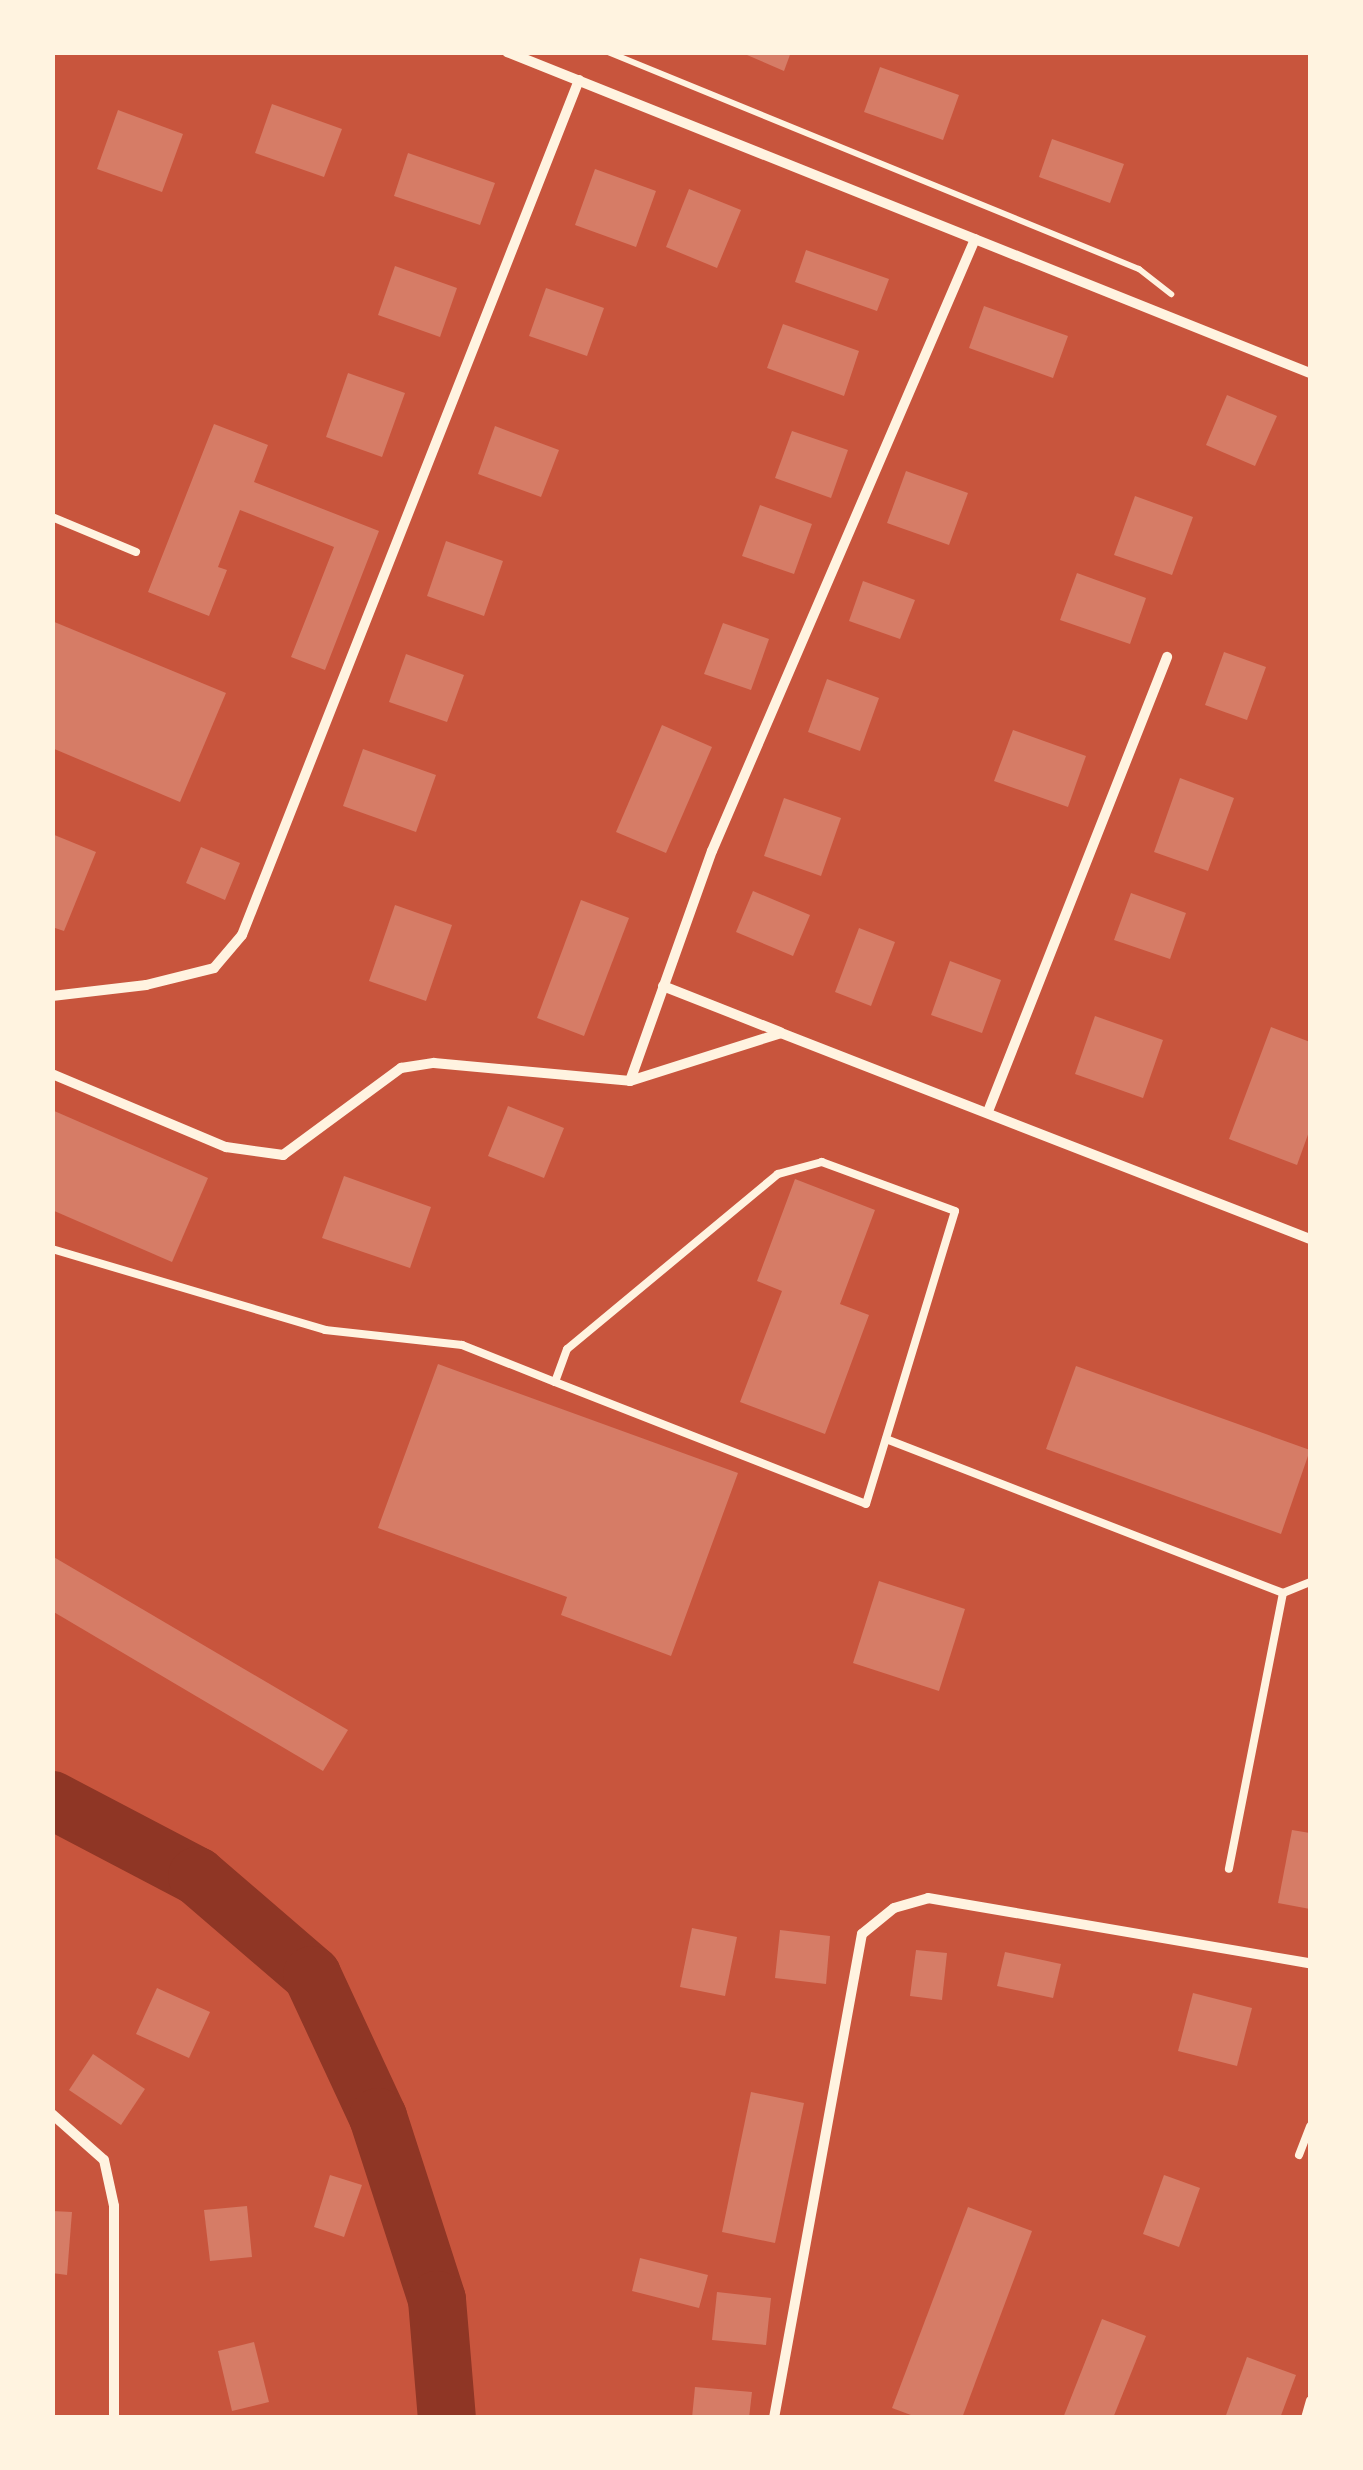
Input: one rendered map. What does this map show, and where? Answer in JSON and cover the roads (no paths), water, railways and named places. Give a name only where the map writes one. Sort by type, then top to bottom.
[{"type":"street","points":[[506,52],[1310,373]]},
{"type":"street","points":[[52,996],[146,986],[214,968],[242,935],[578,80]]},
{"type":"street","points":[[630,1081],[712,851],[975,239]]},
{"type":"street","points":[[989,1110],[1167,656]]},
{"type":"street","points":[[663,986],[989,1110],[1310,1239]]},
{"type":"street","points":[[52,1074],[226,1147],[283,1155],[401,1068],[434,1063],[630,1081],[782,1033]]},
{"type":"street","points":[[774,2418],[862,1934],[894,1908],[928,1898],[960,1900],[1215,1952],[1310,1963]]},
{"type":"street","points":[[52,2114],[104,2160],[114,2206],[114,2418]]},
{"type":"lane","points":[[52,517],[136,552]]},
{"type":"lane","points":[[52,1249],[326,1330],[462,1345],[555,1382],[866,1504],[955,1211],[822,1162],[778,1174],[567,1349],[555,1382]]},
{"type":"lane","points":[[886,1438],[1283,1592],[1310,1582]]},
{"type":"lane","points":[[1229,1869],[1283,1592]]},
{"type":"lane","points":[[1300,2155],[1310,2126]]},
{"type":"lane","points":[[1305,2418],[1310,2401]]},
{"type":"waterway","points":[[52,1800],[197,1876],[312,1975],[378,2117],[437,2300],[447,2418]]}]
